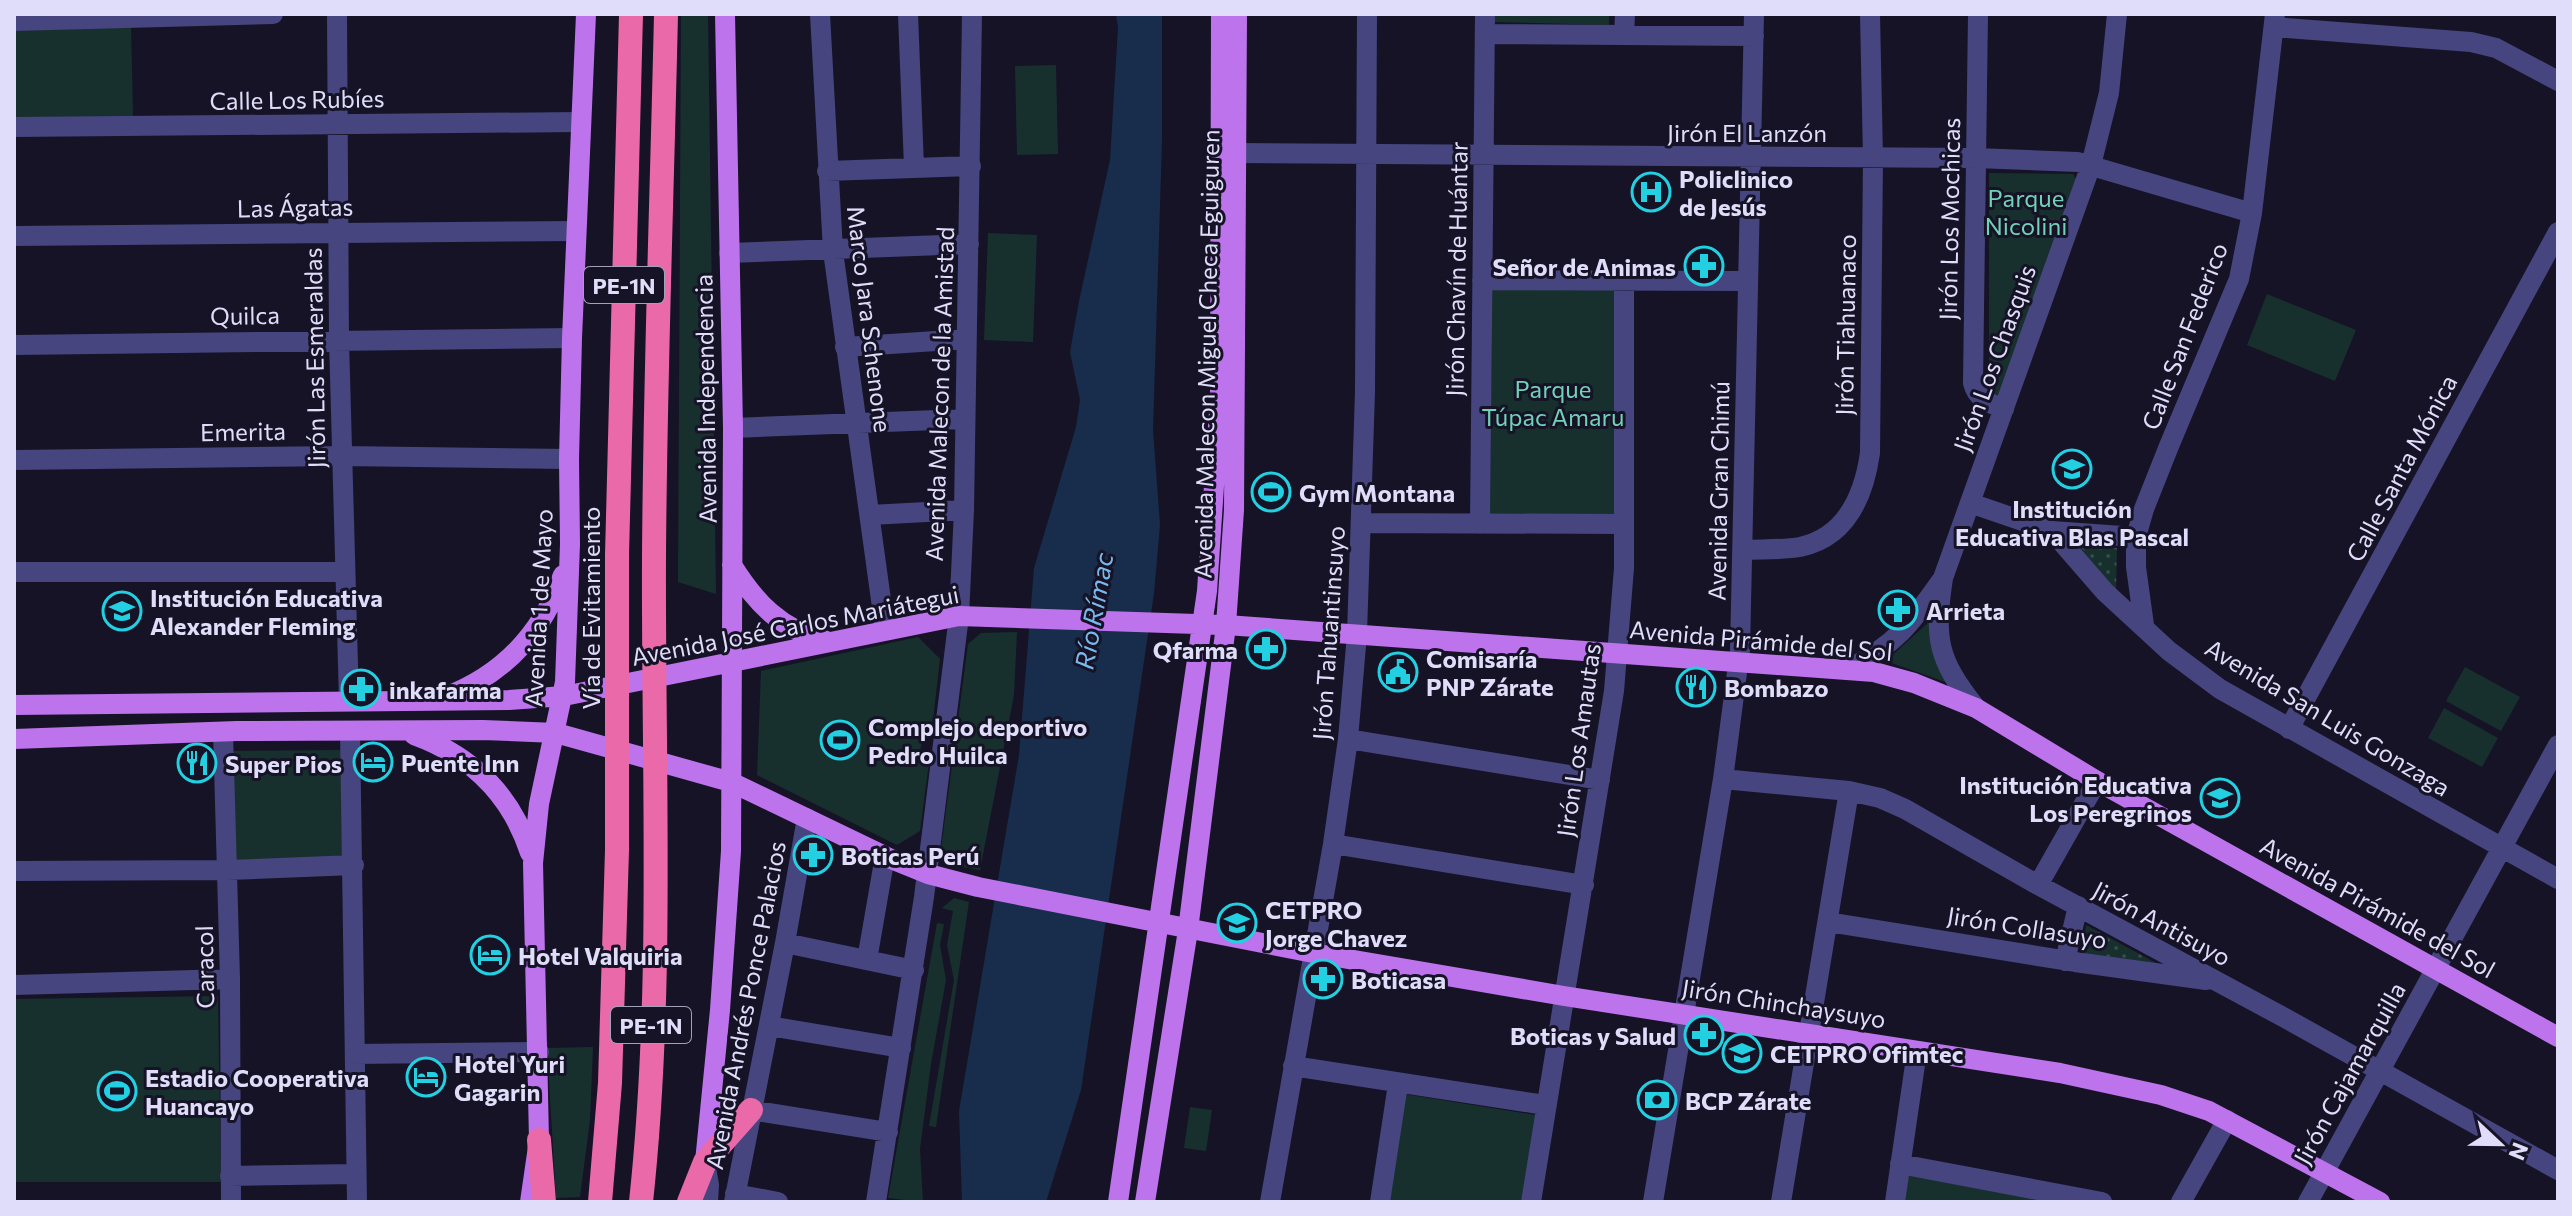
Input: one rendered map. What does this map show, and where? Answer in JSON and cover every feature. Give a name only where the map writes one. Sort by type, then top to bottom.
[{"type":"highway","name":"Vía de Evitamiento","points":[[600,1202],[610,1083],[617,850],[617,555],[631,14]]},
{"type":"highway","name":"PE-1N","points":[[641,1202],[649,1087],[656,848],[654,555],[666,14]]},
{"type":"highway","points":[[689,1202],[705,1162],[751,1110]]},
{"type":"highway","points":[[539,1140],[544,1202]]},
{"type":"main road","name":"Avenida 1 de Mayo","points":[[530,1202],[539,1140],[533,863],[539,804],[564,696],[570,544],[572,338],[586,14]]},
{"type":"main road","name":"Avenida Independencia","points":[[705,1162],[731,851],[733,428],[725,14]]},
{"type":"main road","name":"Avenida Malecon Miguel Checa Eguiguren","points":[[1118,1202],[1150,923],[1194,623],[1220,396],[1221,14]]},
{"type":"main road","name":"Avenida Malecon Miguel Checa Eguiguren","points":[[1145,1202],[1188,930],[1226,625],[1234,510],[1237,14]]},
{"type":"main road","points":[[435,701],[464,690],[491,674],[529,639],[556,594],[570,544]]},
{"type":"main road","points":[[732,565],[770,613],[792,630],[828,641]]},
{"type":"main road","name":"Avenida José Carlos Mariátegui","points":[[14,705],[509,700],[564,696],[959,616],[1194,623]]},
{"type":"main road","name":"Avenida Pirámide del Sol","points":[[1194,623],[1874,672],[1904,680],[1976,708],[2097,781],[2558,1037]]},
{"type":"main road","points":[[14,739],[391,730],[556,733],[731,782],[928,874],[1150,923]]},
{"type":"main road","points":[[391,730],[438,744],[459,755],[487,778],[519,824],[533,863]]},
{"type":"main road","name":"Jirón Chinchaysuyo","points":[[1150,923],[1564,996],[2060,1073],[2147,1092],[2183,1101],[2227,1120],[2380,1202]]},
{"type":"street","points":[[14,21],[273,14]]},
{"type":"street","name":"Jirón Las Esmeraldas","points":[[337,14],[339,340],[349,701]]},
{"type":"street","name":"Marco Jara Schenone","points":[[820,14],[833,251],[885,629]]},
{"type":"street","points":[[908,14],[914,167]]},
{"type":"street","name":"Avenida Malecon de la Amistad","points":[[876,1202],[928,874],[959,616],[964,510],[963,419],[972,14]]},
{"type":"street","name":"Jirón Tahuantinsuyo","points":[[1270,1202],[1333,844],[1348,739],[1357,634],[1365,392],[1367,14]]},
{"type":"street","name":"Avenida Gran Chimú","points":[[1653,1202],[1723,779],[1739,662],[1754,14]]},
{"type":"street","name":"Jirón Tiahuanaco","points":[[1743,550],[1798,547],[1816,542],[1843,521],[1855,507],[1863,489],[1870,453],[1873,158],[1870,14]]},
{"type":"street","name":"Jirón Los Mochicas","points":[[1978,14],[1973,383],[1977,394],[1984,400],[2004,409]]},
{"type":"street","name":"Jirón Los Chasquis","points":[[1976,708],[1947,665],[1939,641],[1937,617],[1943,578],[2091,165],[2109,93],[2117,14]]},
{"type":"street","points":[[2275,21],[2471,42],[2509,54],[2558,81]]},
{"type":"street","name":"Calle San Federico","points":[[2144,625],[2136,567],[2136,537],[2169,446],[2239,279],[2252,213],[2275,21]]},
{"type":"street","points":[[1485,24],[1624,24],[1754,36]]},
{"type":"street","name":"Jirón Chavín de Huántar","points":[[1480,524],[1485,24]]},
{"type":"street","name":"Calle Los Rubíes","points":[[14,127],[580,122]]},
{"type":"street","name":"Jirón El Lanzón","points":[[1235,153],[1976,158],[2078,162],[2252,213]]},
{"type":"street","points":[[827,171],[971,166]]},
{"type":"street","name":"Las Ágatas","points":[[14,236],[576,231]]},
{"type":"street","name":"Calle Santa Mónica","points":[[2289,729],[2558,232]]},
{"type":"street","points":[[729,253],[969,244]]},
{"type":"street","points":[[1482,280],[1748,281]]},
{"type":"street","name":"Jirón Los Amautas","points":[[1531,1202],[1584,885],[1617,653],[1623,583],[1624,281]]},
{"type":"street","name":"Quilca","points":[[14,345],[572,338]]},
{"type":"street","points":[[845,347],[966,339]]},
{"type":"street","points":[[733,428],[963,419]]},
{"type":"street","name":"Emerita","points":[[14,460],[342,456],[569,459]]},
{"type":"street","points":[[1970,503],[2052,531],[2136,537]]},
{"type":"street","points":[[870,515],[964,510]]},
{"type":"street","points":[[1361,523],[1624,524]]},
{"type":"street","name":"Avenida San Luis Gonzaga","points":[[2052,531],[2105,592],[2169,651],[2220,689],[2558,879]]},
{"type":"street","points":[[14,572],[345,572]]},
{"type":"street","name":"Jirón Los Chasquis","points":[[1847,670],[1870,658],[1902,634],[1943,578]]},
{"type":"street","points":[[350,731],[357,1202]]},
{"type":"street","name":"Caracol","points":[[223,732],[230,979],[231,1202]]},
{"type":"street","points":[[1348,739],[1600,780]]},
{"type":"street","name":"Jirón Cajamarquilla","points":[[2308,1202],[2558,745]]},
{"type":"street","name":"Jirón Antisuyo","points":[[1723,779],[1849,791],[1880,798],[1905,809],[2558,1170]]},
{"type":"street","points":[[2038,885],[2097,781]]},
{"type":"street","points":[[1781,1202],[1849,791]]},
{"type":"street","name":"Avenida Andrés Ponce Palacios","points":[[734,1198],[807,818]]},
{"type":"street","points":[[1333,844],[1584,885]]},
{"type":"street","points":[[867,960],[885,856]]},
{"type":"street","points":[[14,871],[228,870],[354,865]]},
{"type":"street","points":[[2065,961],[2078,906]]},
{"type":"street","name":"Jirón Collasuyo","points":[[1828,922],[2065,961],[2218,982]]},
{"type":"street","points":[[785,943],[914,970]]},
{"type":"street","points":[[14,985],[230,979]]},
{"type":"street","points":[[769,1026],[901,1048]]},
{"type":"street","points":[[1895,1202],[1917,1051]]},
{"type":"street","points":[[355,1054],[539,1052]]},
{"type":"street","points":[[1293,1066],[1545,1105]]},
{"type":"street","points":[[1380,1202],[1398,1084]]},
{"type":"street","points":[[751,1110],[888,1132]]},
{"type":"street","points":[[2181,1202],[2227,1120]]},
{"type":"street","points":[[705,1162],[708,1202]]},
{"type":"street","points":[[1900,1164],[2102,1202]]},
{"type":"street","points":[[230,1176],[356,1174]]},
{"type":"street","points":[[734,1198],[778,1202]]},
{"type":"green space","points":[[681,14],[708,14],[716,594],[678,582]]},
{"type":"green space","points":[[1494,14],[1609,14],[1609,25],[1494,22]]},
{"type":"green space","points":[[131,26],[133,117],[14,121],[14,30]]},
{"type":"green space","points":[[1056,65],[1058,154],[1017,155],[1015,66]]},
{"type":"green space","name":"Parque Nicolini","points":[[1989,173],[2073,174],[2076,179],[1997,396],[1991,394],[1989,387]]},
{"type":"green space","points":[[988,233],[1037,235],[1033,342],[984,340]]},
{"type":"green space","name":"Parque Túpac Amaru","points":[[1492,287],[1616,287],[1614,517],[1490,516]]},
{"type":"green space","points":[[2267,294],[2356,330],[2335,381],[2247,345]]},
{"type":"green space","points":[[2072,546],[2117,548],[2116,592]]},
{"type":"green space","points":[[1931,620],[1948,683],[1886,661]]},
{"type":"green space","points":[[1017,632],[1014,695],[980,870],[944,864],[940,856],[968,644],[981,633]]},
{"type":"green space","name":"Complejo deportivo Pedro Huilca","points":[[918,637],[940,659],[932,729],[923,736],[920,752],[929,763],[920,831],[897,845],[757,775],[761,671]]},
{"type":"green space","points":[[2465,667],[2520,697],[2501,731],[2446,701]]},
{"type":"green space","points":[[2444,708],[2498,738],[2482,767],[2428,738]]},
{"type":"green space","points":[[344,750],[347,863],[231,866],[230,751]]},
{"type":"green space","points":[[954,898],[969,902],[936,1127],[929,1126],[954,980],[947,945],[953,911],[942,908]]},
{"type":"green space","points":[[937,923],[944,924],[940,945],[946,980],[920,1149],[923,1202],[888,1198]]},
{"type":"green space","points":[[2086,925],[2165,968],[2082,955]]},
{"type":"green space","name":"Estadio Cooperativa Huancayo","points":[[218,996],[221,1182],[14,1182],[14,999]]},
{"type":"green space","points":[[593,1047],[590,1120],[580,1197],[556,1198],[547,1048]]},
{"type":"green space","points":[[1404,1094],[1536,1115],[1521,1202],[1388,1202]]},
{"type":"green space","points":[[1190,1107],[1212,1110],[1206,1151],[1184,1148]]},
{"type":"green space","points":[[1909,1173],[2073,1202],[1905,1202]]},
{"type":"water","name":"Río Rímac","points":[[1116,14],[1162,14],[1162,141],[1153,430],[1160,525],[1154,593],[1081,1090],[1046,1202],[962,1202],[959,1111],[1019,755],[1034,568],[1076,427],[1080,400],[1070,352],[1110,160],[1118,28]]},
{"type":"place","name":"Policlinico de Jesús","points":[[1651,192]]},
{"type":"place","name":"Señor de Animas","points":[[1704,266]]},
{"type":"place","name":"Institución Educativa Blas Pascal","points":[[2072,469]]},
{"type":"place","name":"Gym Montana","points":[[1271,492]]},
{"type":"place","name":"Arrieta","points":[[1898,610]]},
{"type":"place","name":"Institución Educativa Alexander Fleming","points":[[122,611]]},
{"type":"place","name":"Qfarma","points":[[1266,649]]},
{"type":"place","name":"Comisaría PNP Zárate","points":[[1398,672]]},
{"type":"place","name":"Bombazo","points":[[1696,687]]},
{"type":"place","name":"inkafarma","points":[[361,689]]},
{"type":"place","name":"Complejo deportivo Pedro Huilca","points":[[840,740]]},
{"type":"place","name":"Puente Inn","points":[[373,762]]},
{"type":"place","name":"Super Pios","points":[[197,763]]},
{"type":"place","name":"Institución Educativa Los Peregrinos","points":[[2220,798]]},
{"type":"place","name":"Boticas Perú","points":[[813,855]]},
{"type":"place","name":"CETPRO Jorge Chavez","points":[[1237,923]]},
{"type":"place","name":"Hotel Valquiria","points":[[490,955]]},
{"type":"place","name":"Boticasa","points":[[1323,979]]},
{"type":"place","name":"Boticas y Salud","points":[[1704,1035]]},
{"type":"place","name":"CETPRO Ofimtec","points":[[1742,1053]]},
{"type":"place","name":"Hotel Yuri Gagarin","points":[[426,1077]]},
{"type":"place","name":"Estadio Cooperativa Huancayo","points":[[117,1091]]},
{"type":"place","name":"BCP Zárate","points":[[1657,1100]]}]
